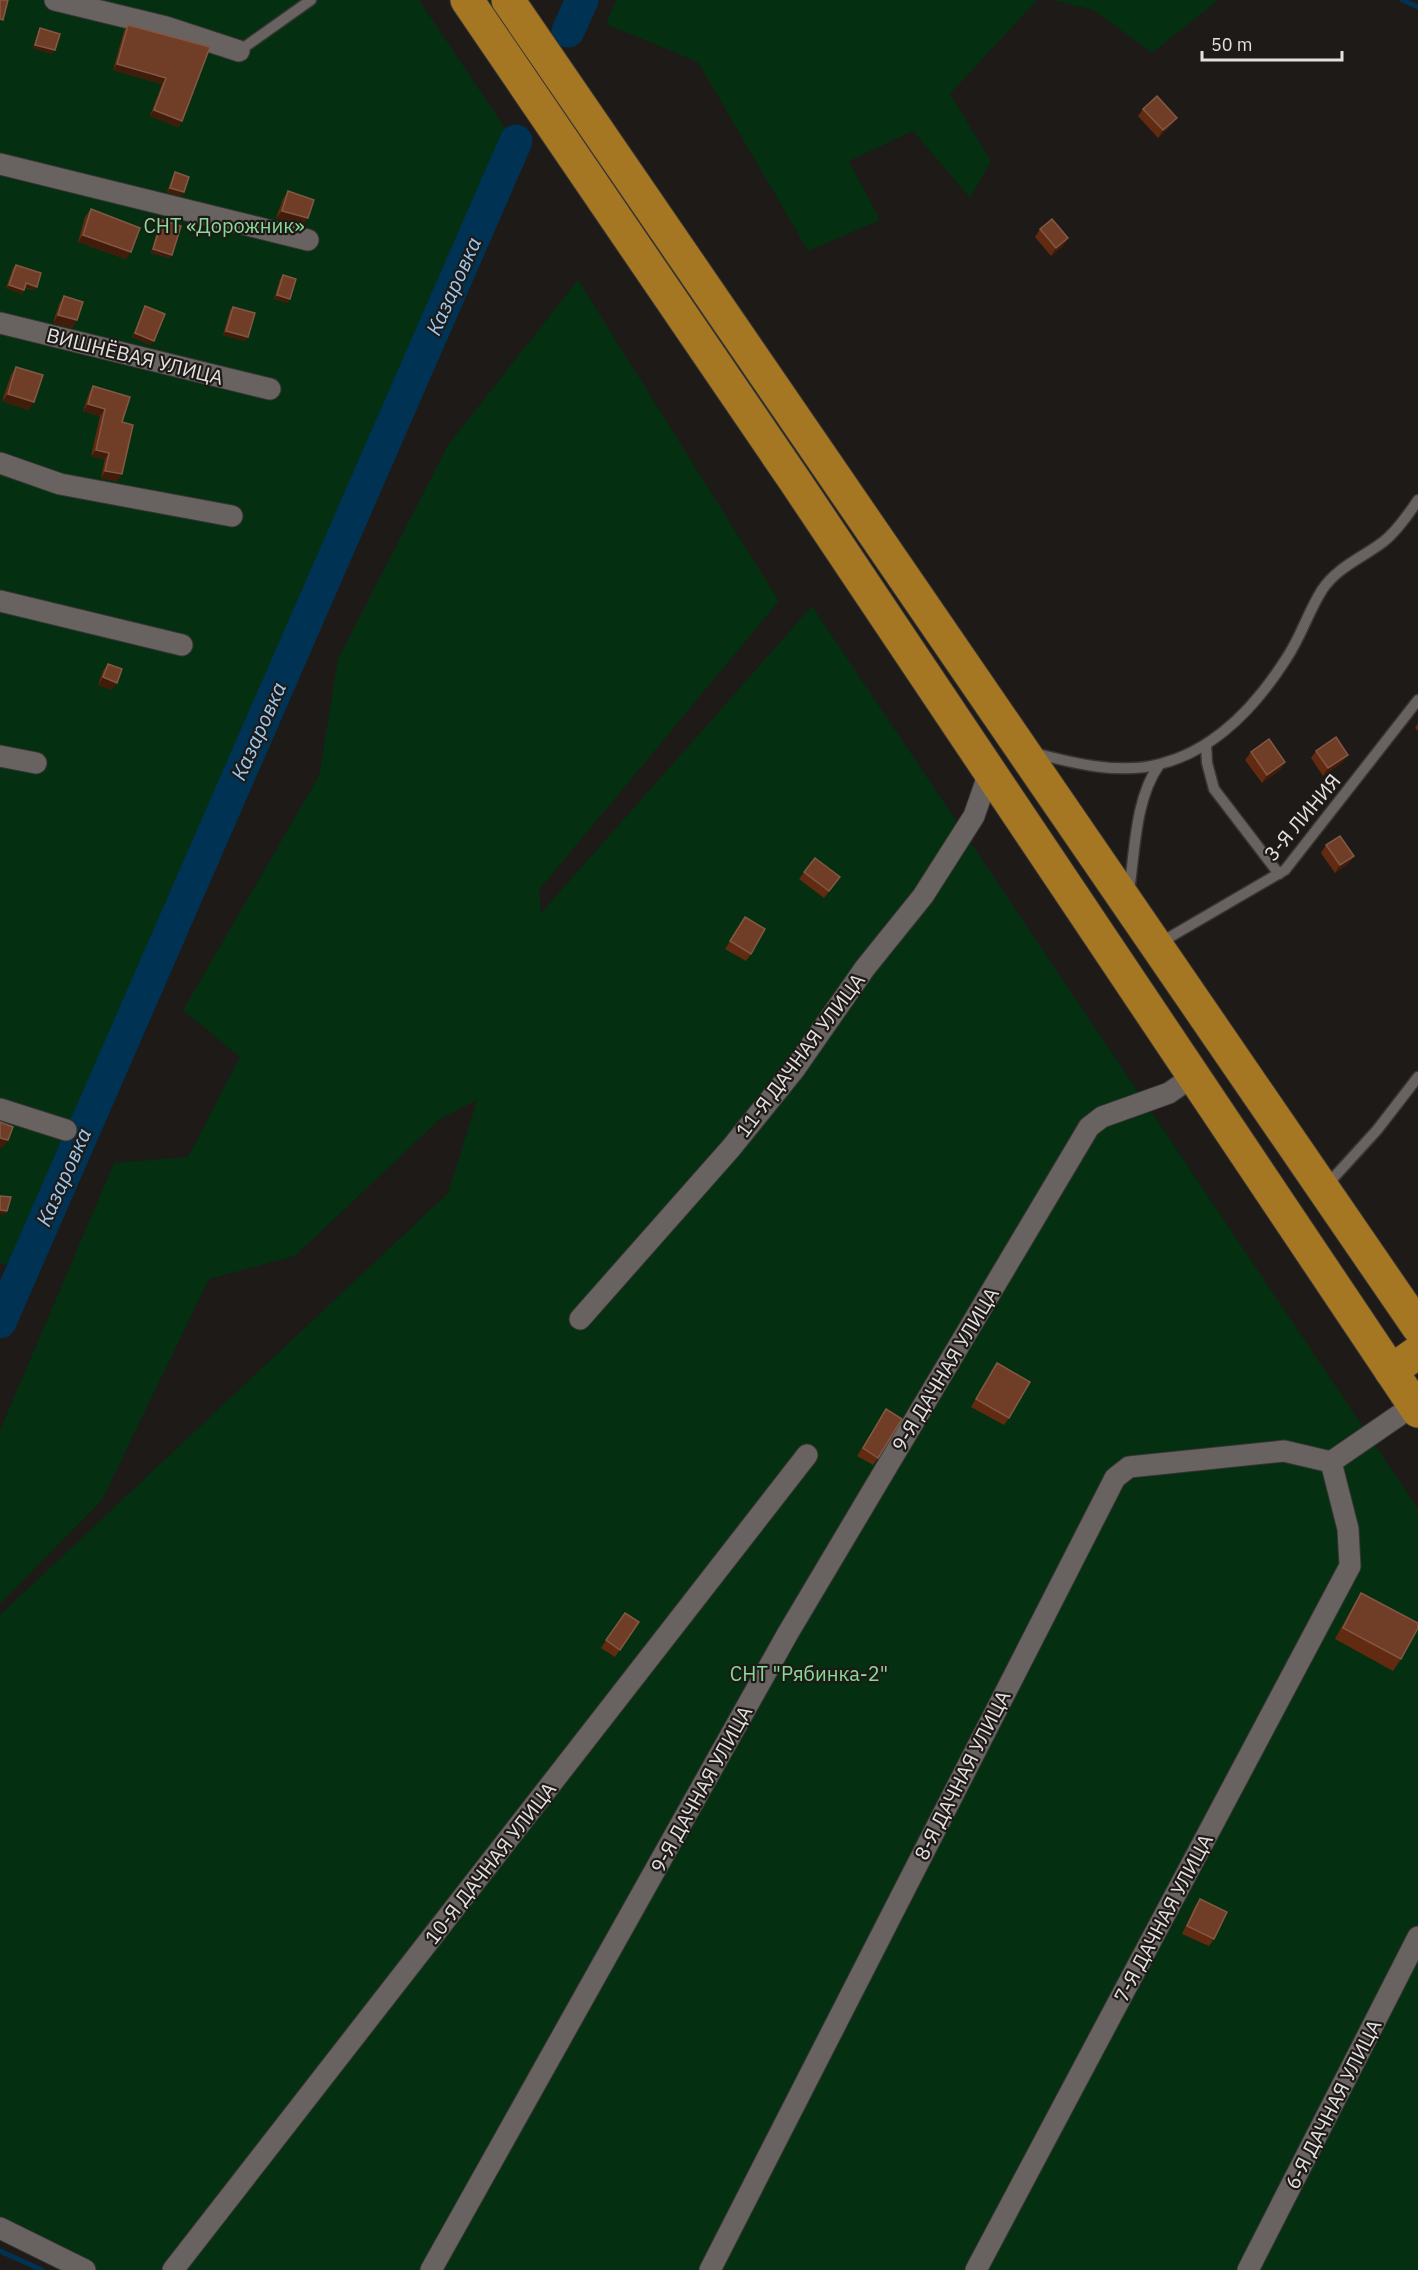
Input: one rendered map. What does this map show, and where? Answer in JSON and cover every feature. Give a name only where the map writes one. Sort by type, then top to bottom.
[{"type":"highway","points":[[467,0],[990,770],[1192,1077],[1416,1408]]},
{"type":"highway","points":[[508,0],[799,421],[1021,750],[1418,1327]]},
{"type":"highway","points":[[1391,1371],[1418,1352]]},
{"type":"street","points":[[55,0],[166,27],[239,51]]},
{"type":"street","points":[[0,164],[308,240]]},
{"type":"street","name":"ВИШНЁВАЯ УЛИЦА","points":[[0,323],[270,389]]},
{"type":"street","points":[[0,463],[60,484],[232,516]]},
{"type":"street","points":[[0,601],[182,645]]},
{"type":"street","points":[[0,756],[36,763]]},
{"type":"street","name":"11-Я ДАЧНАЯ УЛИЦА","points":[[580,1319],[731,1148],[795,1070],[865,968],[923,896],[974,816],[990,770]]},
{"type":"street","name":"9-Я ДАЧНАЯ УЛИЦА","points":[[431,2270],[788,1633],[1089,1127],[1102,1117],[1169,1092],[1192,1077]]},
{"type":"street","points":[[0,1109],[66,1130]]},
{"type":"street","points":[[1331,1462],[1416,1408]]},
{"type":"street","name":"8-Я ДАЧНАЯ УЛИЦА","points":[[710,2270],[1115,1478],[1129,1467],[1284,1451],[1331,1462]]},
{"type":"street","name":"10-Я ДАЧНАЯ УЛИЦА","points":[[173,2270],[807,1455]]},
{"type":"street","name":"7-Я ДАЧНАЯ УЛИЦА","points":[[976,2270],[1350,1566],[1347,1529],[1331,1462]]},
{"type":"street","name":"6-Я ДАЧНАЯ УЛИЦА","points":[[1248,2270],[1418,1937]]},
{"type":"street","points":[[0,2228],[85,2270]]},
{"type":"lane","points":[[239,51],[310,0]]},
{"type":"lane","points":[[1021,750],[1077,764],[1106,767],[1159,765],[1206,744],[1238,720],[1258,700],[1287,658],[1322,590],[1336,574],[1383,542],[1418,501]]},
{"type":"lane","name":"3-Я ЛИНИЯ","points":[[1156,945],[1286,870],[1418,700]]},
{"type":"lane","points":[[1206,744],[1207,763],[1214,789],[1280,874]]},
{"type":"lane","points":[[1127,902],[1143,799],[1150,777],[1159,765]]},
{"type":"lane","points":[[1324,1188],[1377,1130],[1418,1077]]},
{"type":"green space","name":"СНТ «Дорожник»","points":[[0,0],[419,0],[509,134],[18,1267],[0,1263]]},
{"type":"green space","points":[[616,0],[1037,0],[950,94],[991,161],[970,198],[913,131],[849,161],[880,220],[808,251],[698,62],[606,24]]},
{"type":"green space","points":[[1053,0],[1218,0],[1152,53],[1094,10]]},
{"type":"green space","name":"СНТ \"Рябинка-2\"","points":[[578,280],[779,601],[539,890],[541,913],[812,606],[1418,1509],[1418,2270],[70,2270],[0,2239],[0,1615],[448,1193],[477,1100],[440,1119],[295,1256],[209,1279],[102,1500],[0,1604],[0,1430],[114,1163],[188,1157],[240,1057],[183,1010],[319,776],[338,659],[448,445]]},
{"type":"building","points":[[0,0],[8,0],[3,20],[0,19]]},
{"type":"building","points":[[128,25],[210,47],[182,121],[154,110],[166,78],[117,64]]},
{"type":"building","points":[[40,28],[60,34],[55,50],[35,45]]},
{"type":"building","points":[[1157,96],[1177,118],[1163,130],[1143,109]]},
{"type":"building","points":[[175,172],[189,177],[184,192],[170,188]]},
{"type":"building","points":[[288,191],[314,200],[308,218],[282,211]]},
{"type":"building","points":[[91,209],[140,228],[131,252],[83,235]]},
{"type":"building","points":[[1052,219],[1068,238],[1056,248],[1040,229]]},
{"type":"building","points":[[162,220],[181,226],[172,255],[153,249]]},
{"type":"building","points":[[16,265],[41,273],[37,287],[26,283],[24,290],[9,285]]},
{"type":"building","points":[[283,275],[296,279],[290,299],[277,295]]},
{"type":"building","points":[[64,296],[83,302],[77,320],[58,315]]},
{"type":"building","points":[[145,306],[165,314],[154,341],[135,333]]},
{"type":"building","points":[[233,307],[255,313],[248,337],[226,331]]},
{"type":"building","points":[[16,367],[43,375],[34,402],[8,394]]},
{"type":"building","points":[[93,386],[130,397],[122,422],[133,425],[122,474],[105,471],[109,453],[96,450],[105,409],[88,404]]},
{"type":"building","points":[[108,664],[122,669],[117,683],[103,677]]},
{"type":"building","points":[[1336,737],[1348,755],[1328,768],[1316,751]]},
{"type":"building","points":[[1269,739],[1285,762],[1267,775],[1251,752]]},
{"type":"building","points":[[1340,836],[1354,856],[1340,865],[1326,845]]},
{"type":"building","points":[[815,858],[840,877],[829,891],[804,872]]},
{"type":"building","points":[[745,917],[765,929],[751,954],[730,941]]},
{"type":"building","points":[[0,1122],[13,1127],[8,1140],[0,1138]]},
{"type":"building","points":[[0,1196],[11,1197],[7,1211],[0,1210]]},
{"type":"building","points":[[997,1363],[1030,1382],[1009,1418],[976,1399]]},
{"type":"building","points":[[886,1409],[902,1419],[878,1458],[863,1448]]},
{"type":"building","points":[[1361,1593],[1418,1623],[1418,1628],[1401,1659],[1343,1628]]},
{"type":"building","points":[[625,1613],[639,1622],[620,1650],[606,1640]]},
{"type":"building","points":[[1200,1899],[1227,1912],[1214,1939],[1187,1926]]},
{"type":"waterway","name":"Казаровка","points":[[568,31],[582,0]]},
{"type":"waterway","points":[[1402,0],[1418,7]]},
{"type":"waterway","name":"Казаровка","points":[[0,1322],[516,141]]},
{"type":"waterway","points":[[0,2251],[42,2270]]}]
